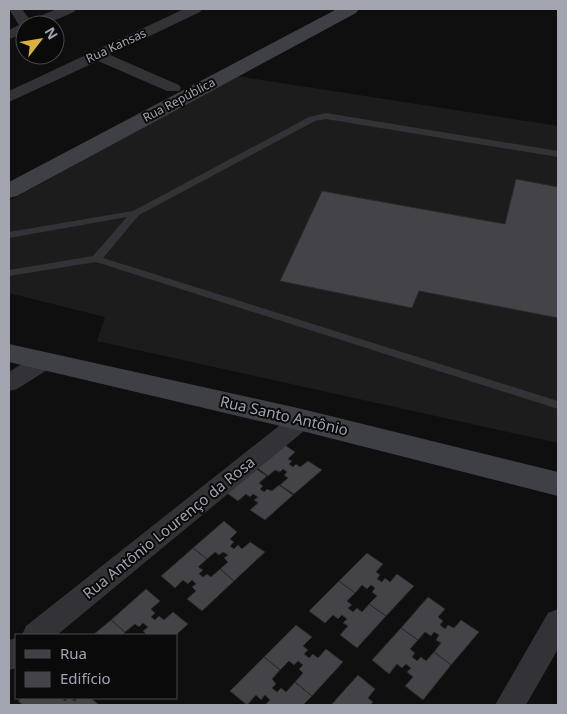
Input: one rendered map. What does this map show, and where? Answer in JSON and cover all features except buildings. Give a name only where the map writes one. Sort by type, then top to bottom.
[{"type":"main road","name":"Rua República","points":[[9,174],[328,9]]},
{"type":"main road","name":"Rua República","points":[[9,191],[350,9]]},
{"type":"main road","name":"Rua Santo Antônio","points":[[9,353],[302,420],[558,484]]},
{"type":"street","points":[[55,15],[69,9]]},
{"type":"street","name":"Rua Kansas","points":[[9,97],[196,9]]},
{"type":"street","points":[[97,55],[173,88]]},
{"type":"street","points":[[9,383],[44,361]]},
{"type":"street","name":"Rua Antônio Lourenço da Rosa","points":[[37,634],[302,420]]},
{"type":"street","points":[[510,705],[558,622]]},
{"type":"lane","points":[[9,235],[136,213],[312,119],[326,116],[558,154]]},
{"type":"lane","points":[[96,259],[136,213]]},
{"type":"lane","points":[[9,273],[96,259],[558,405]]},
{"type":"shaded area","points":[[237,76],[558,126],[558,443],[97,341],[105,317],[9,293],[9,201]]}]
